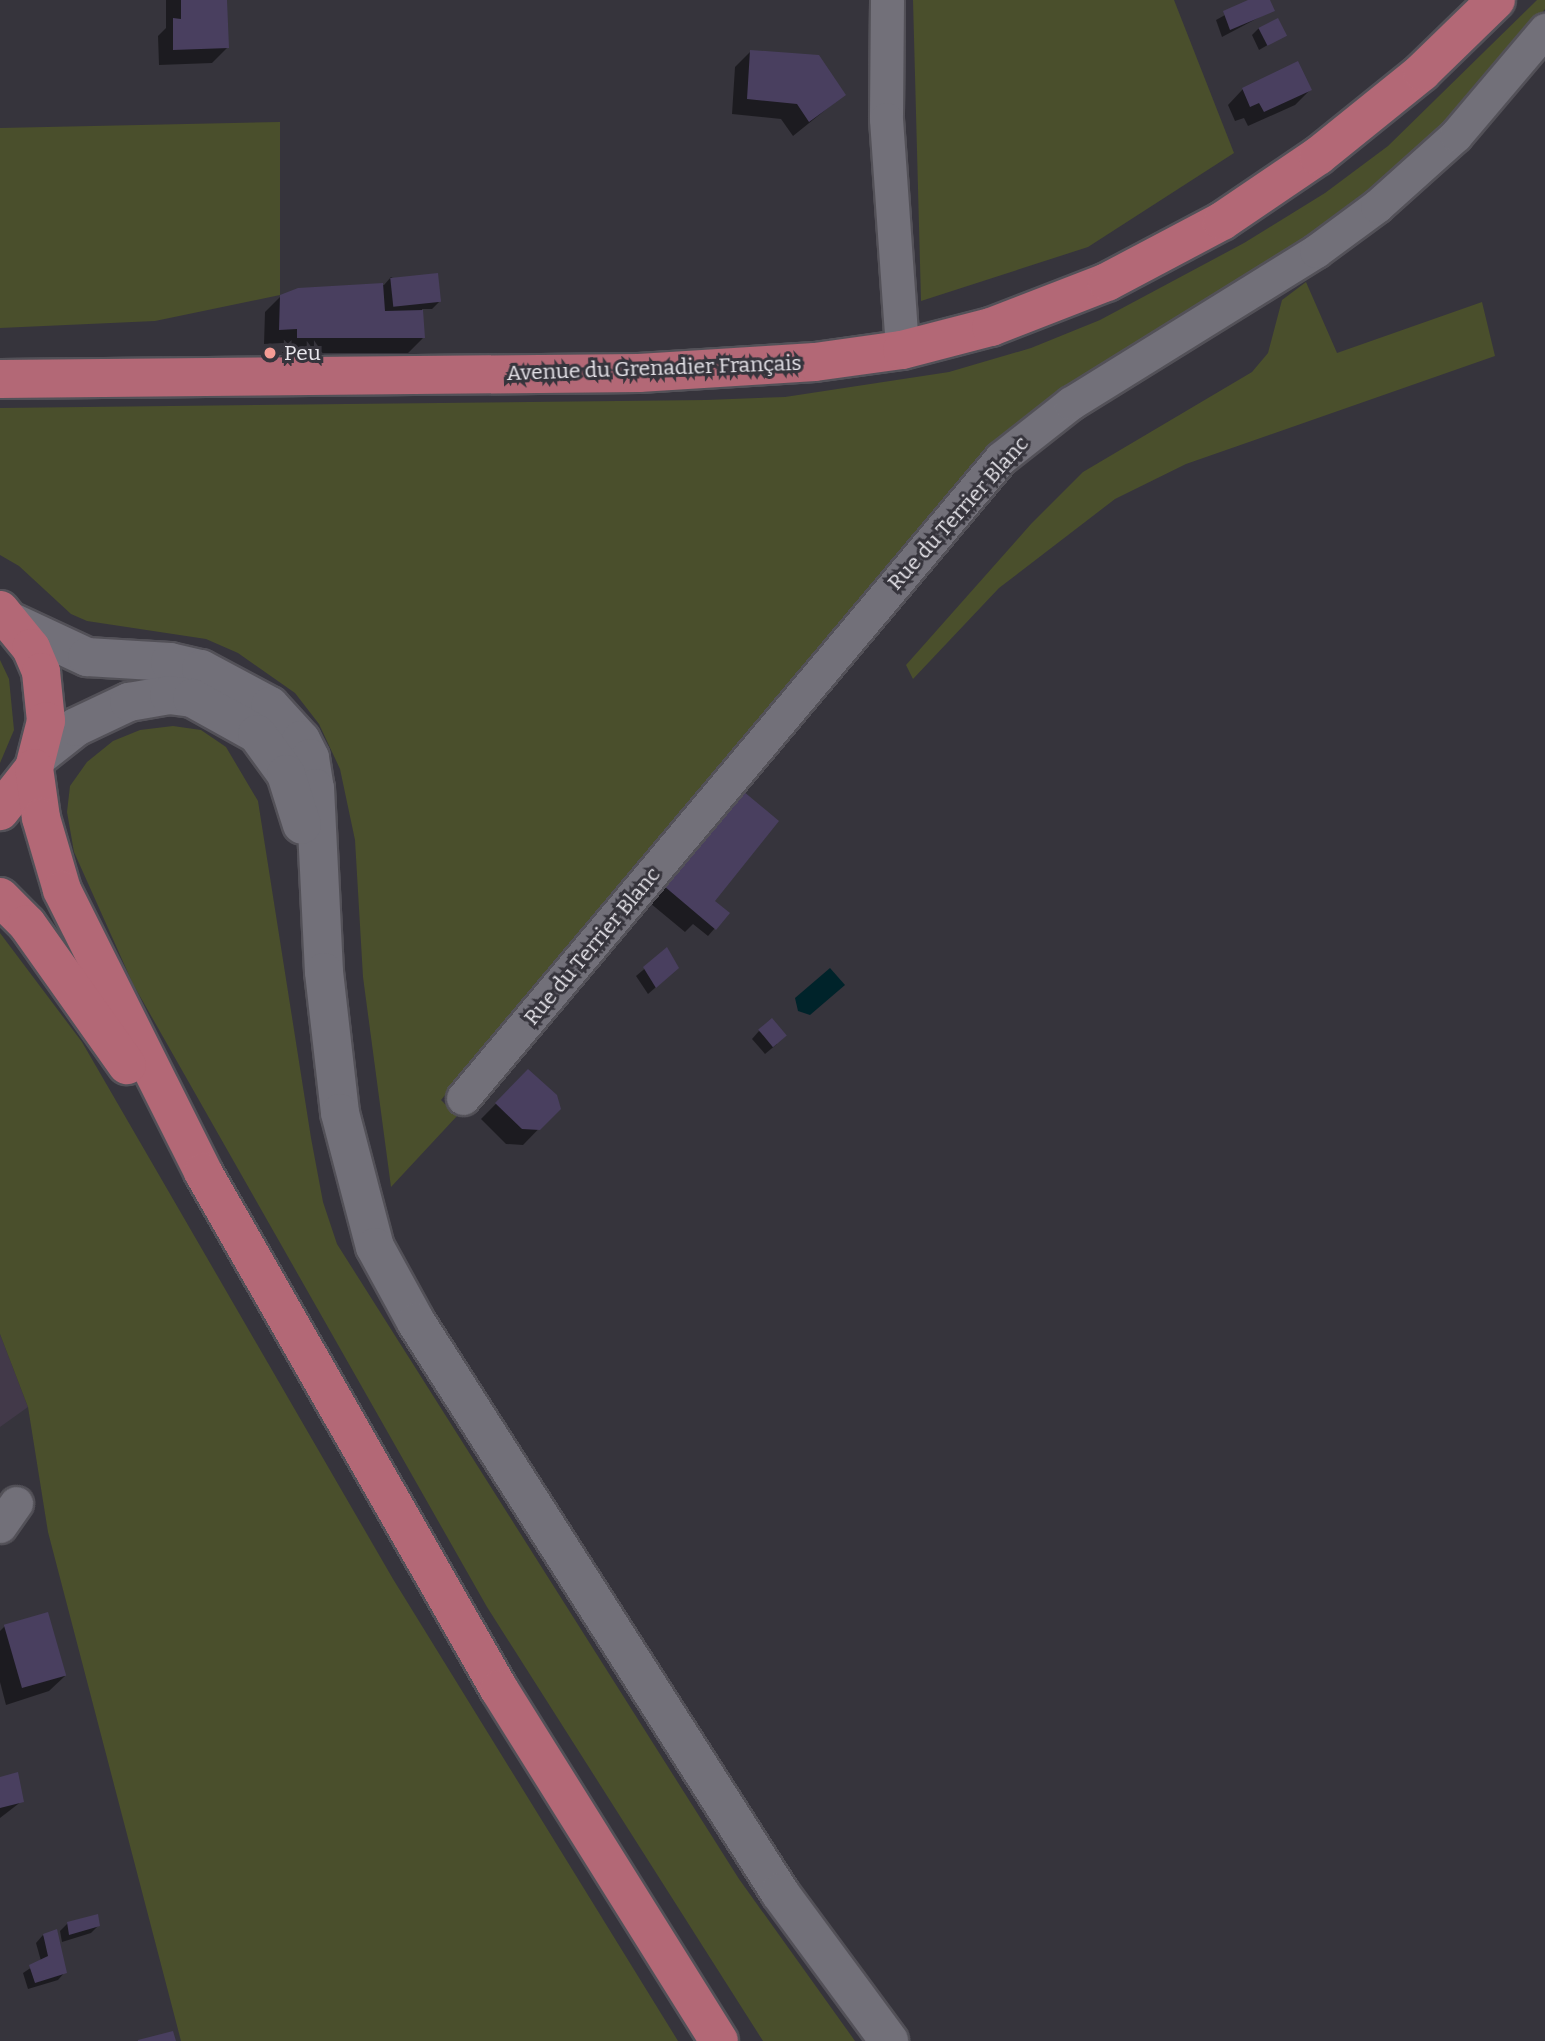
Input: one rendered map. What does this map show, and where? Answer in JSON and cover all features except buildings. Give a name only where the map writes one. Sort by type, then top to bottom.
[{"type":"main road","name":"Avenue du Grenadier Français","points":[[0,379],[652,372],[815,362],[902,350],[1048,306],[1107,282],[1222,221],[1318,156],[1422,72],[1496,0]]},
{"type":"main road","points":[[7,616],[31,648],[46,696],[47,721],[36,762],[41,818],[62,890],[203,1172],[499,1689],[719,2041]]},
{"type":"main road","points":[[7,616],[87,657],[170,662],[201,669],[270,706],[293,730],[310,758],[317,868],[340,1113],[375,1247],[416,1322],[758,1858],[889,2041]]},
{"type":"main road","points":[[0,811],[36,762],[76,727],[129,702],[169,695],[192,698],[257,734],[274,754],[286,774],[317,868]]},
{"type":"main road","points":[[0,897],[27,924],[203,1172]]},
{"type":"street","points":[[887,0],[887,132],[902,350]]},
{"type":"street","name":"Rue du Terrier Blanc","points":[[463,1098],[1001,458],[1071,403],[1315,251],[1377,206],[1456,135],[1545,30]]},
{"type":"shaded area","points":[[0,1334],[28,1407],[0,1427]]},
{"type":"green space","points":[[913,0],[1174,0],[1234,153],[1088,247],[921,301]]},
{"type":"green space","points":[[1537,0],[1545,0],[1545,9],[1513,51],[1403,164],[938,509],[441,1100],[457,1116],[391,1187],[363,977],[355,840],[340,769],[319,724],[295,693],[238,653],[206,639],[87,621],[71,614],[19,566],[0,555],[0,408],[706,400],[785,397],[949,372],[1031,348],[1100,320],[1244,243],[1325,193],[1388,146]]},
{"type":"green space","points":[[280,122],[280,295],[155,321],[0,328],[0,128]]},
{"type":"green space","points":[[1306,282],[1337,353],[1482,302],[1495,356],[1186,464],[1115,499],[999,588],[913,679],[906,665],[1031,524],[1083,472],[1252,372],[1268,353],[1282,300]]},
{"type":"green space","points":[[0,660],[9,679],[14,730],[0,763]]},
{"type":"green space","points":[[173,726],[201,730],[226,747],[258,801],[311,1138],[323,1202],[337,1244],[739,1879],[855,2041],[763,2041],[487,1607],[133,984],[74,852],[67,812],[70,786],[87,762],[113,741],[140,730]]},
{"type":"green space","points":[[0,933],[82,1042],[393,1579],[678,2041],[181,2041],[48,1532],[28,1407],[0,1334]]},
{"type":"water","points":[[830,968],[845,985],[810,1015],[798,1011],[795,998]]},
{"type":"place","name":"Peu","points":[[270,353]]}]
